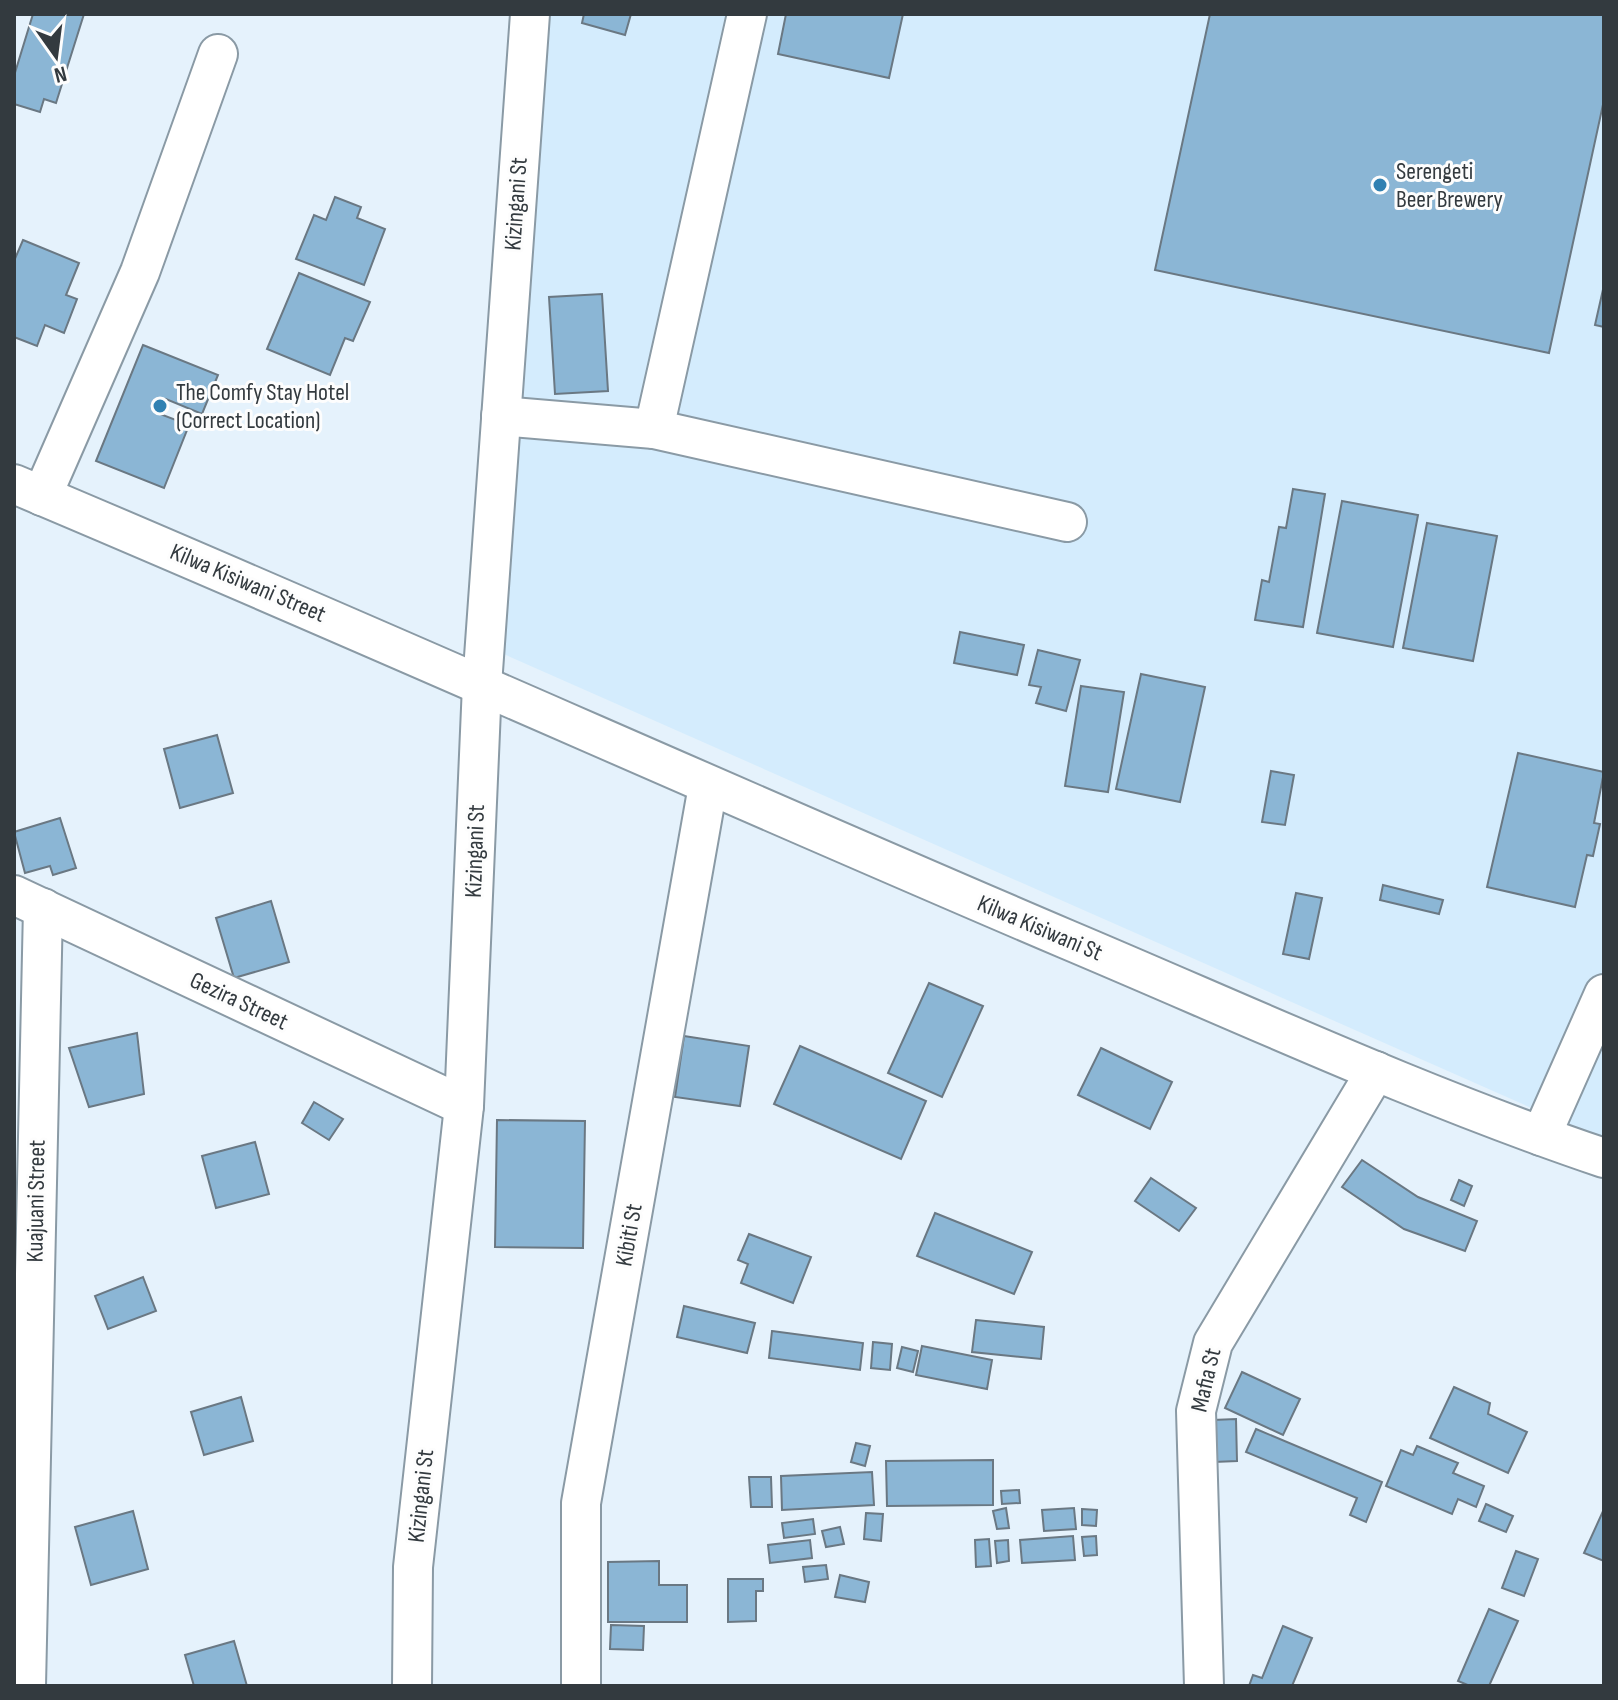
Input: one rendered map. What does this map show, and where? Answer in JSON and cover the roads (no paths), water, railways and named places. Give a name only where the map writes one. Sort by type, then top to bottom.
[{"type":"street","name":"Kizingani St","points":[[412,1686],[413,1567],[464,1106],[482,685],[530,14]]},
{"type":"street","points":[[654,429],[747,14]]},
{"type":"street","points":[[28,490],[140,272],[218,54]]},
{"type":"street","points":[[501,416],[654,429],[1067,522]]},
{"type":"street","name":"Kilwa Kisiwani Street","points":[[28,490],[482,685]]},
{"type":"street","name":"Kilwa Kisiwani St","points":[[482,685],[708,786],[1376,1071],[1604,1158]]},
{"type":"street","name":"Kibiti St","points":[[581,1686],[581,1503],[708,786]]},
{"type":"street","name":"Gezira Street","points":[[28,902],[464,1106]]},
{"type":"street","name":"Kuajuani Street","points":[[26,1686],[28,902]]},
{"type":"street","points":[[1541,1136],[1604,994]]},
{"type":"street","name":"Mafia St","points":[[1204,1686],[1196,1411],[1213,1343],[1376,1071]]},
{"type":"place","name":"Serengeti Beer Brewery","points":[[1380,185]]},
{"type":"place","name":"The Comfy Stay Hotel (Correct Location)","points":[[160,406]]}]
